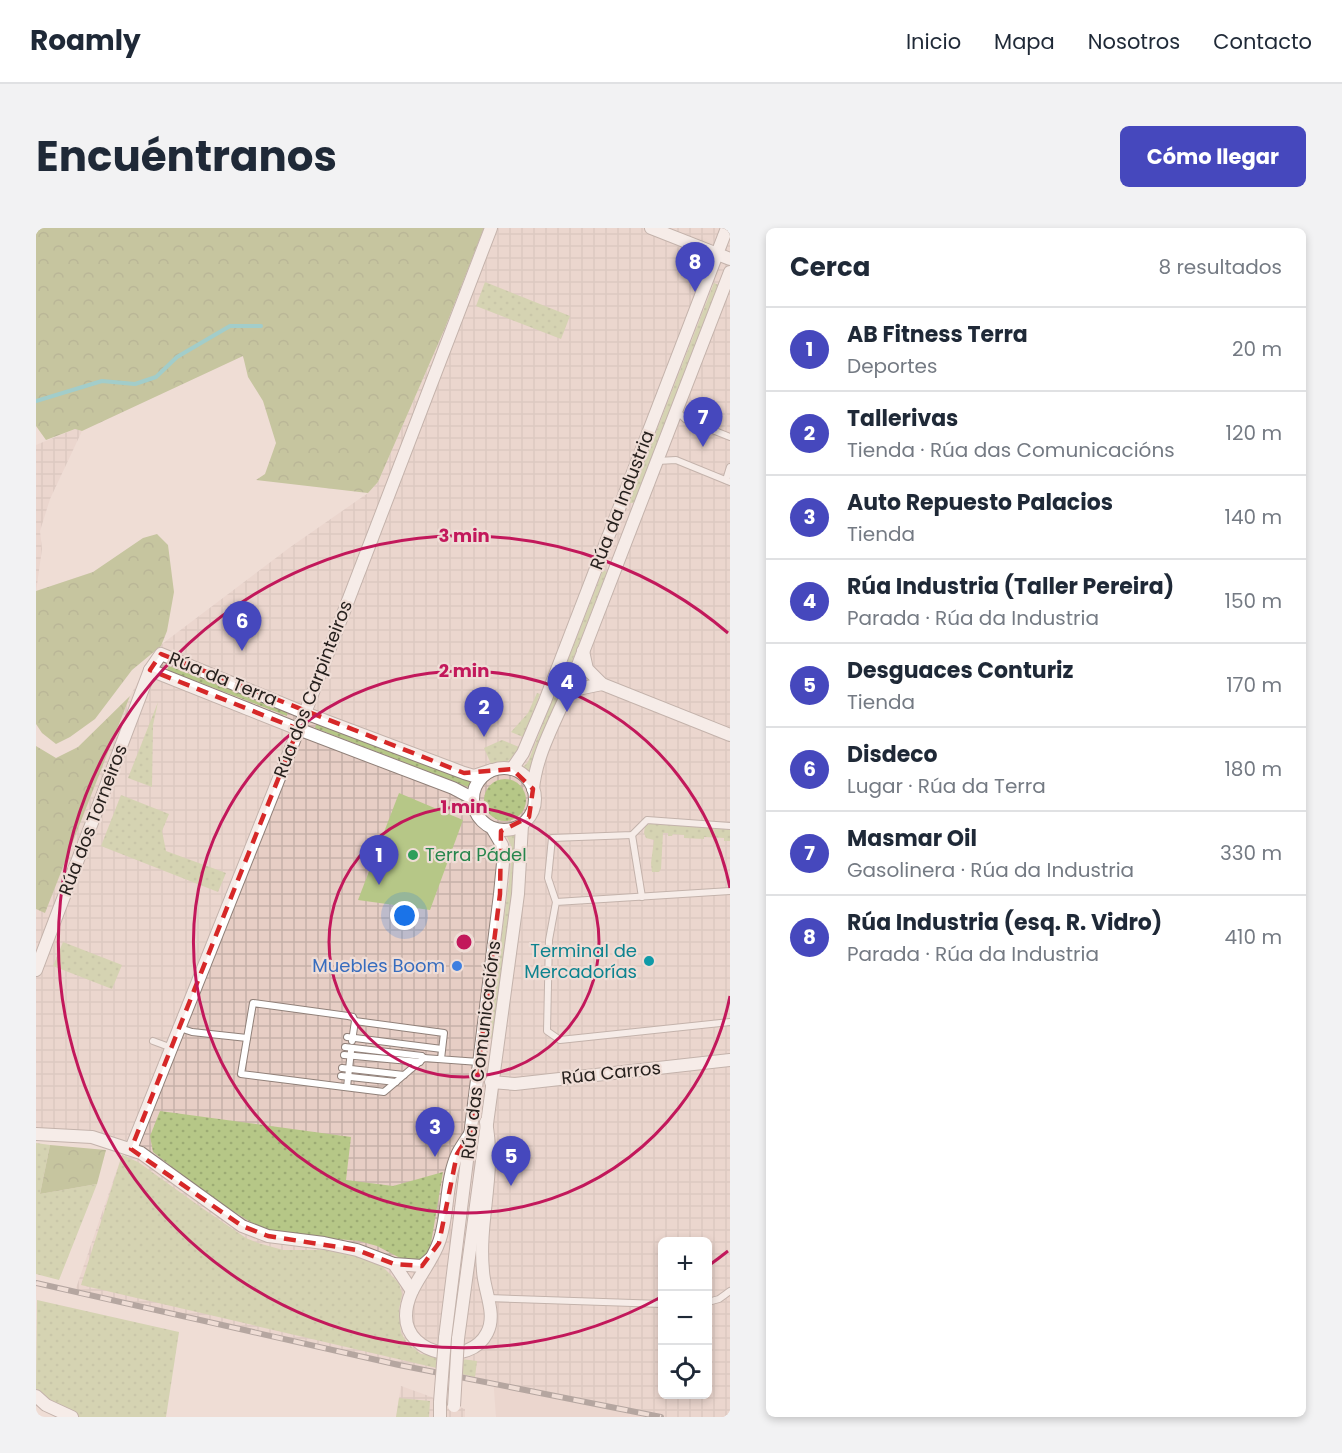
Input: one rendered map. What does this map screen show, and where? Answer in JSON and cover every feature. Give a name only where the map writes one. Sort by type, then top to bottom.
[{"type":"street","name":"Rúa dos Carpinteiros","points":[[131,1149],[305,712],[491,228]]},
{"type":"street","points":[[651,228],[730,259]]},
{"type":"street","name":"Rúa da Industria","points":[[512,769],[523,753],[545,701],[728,228]]},
{"type":"street","name":"Rúa da Industria","points":[[533,789],[543,750],[568,692],[730,272]]},
{"type":"street","points":[[620,507],[636,514]]},
{"type":"street","points":[[599,561],[615,567]]},
{"type":"street","points":[[583,651],[588,669],[602,684],[730,735]]},
{"type":"street","name":"Rúa da Terra","points":[[472,798],[453,788],[150,670],[161,654],[464,774],[474,776],[492,770]]},
{"type":"street","name":"Rúa dos Torneiros","points":[[36,970],[150,670]]},
{"type":"street","points":[[568,692],[602,684]]},
{"type":"street","points":[[472,798],[478,781],[492,770],[512,769],[528,780],[533,789]]},
{"type":"street","name":"Rúa das Comunicacións","points":[[440,1417],[440,1402],[486,1122],[518,894],[522,825],[533,808],[535,798],[533,789]]},
{"type":"street","name":"Rúa das Comunicacións","points":[[454,1412],[451,1338],[470,1134],[503,864],[502,845],[492,828],[481,821],[474,810],[472,798]]},
{"type":"street","points":[[492,828],[502,831],[522,825]]},
{"type":"street","name":"Rúa Carros","points":[[491,1082],[515,1084],[730,1060]]},
{"type":"street","points":[[470,1134],[457,1154],[439,1243],[407,1303],[406,1317],[410,1333],[421,1345],[449,1354],[467,1351],[482,1341],[491,1323],[481,1249],[490,1167],[490,1143],[486,1122]]},
{"type":"street","points":[[36,1134],[92,1137],[141,1153],[242,1226],[268,1236],[324,1242],[357,1250],[394,1264],[422,1266],[431,1258]]},
{"type":"street","points":[[394,1264],[412,1291]]},
{"type":"street","points":[[36,1396],[46,1405],[72,1417]]},
{"type":"lane","points":[[676,410],[685,419],[730,437]]},
{"type":"lane","points":[[656,461],[676,460],[728,481],[730,467]]},
{"type":"lane","points":[[730,826],[647,820],[632,835],[552,838],[548,878],[556,902],[549,940],[547,1031],[560,1040],[730,1022]]},
{"type":"lane","points":[[632,835],[642,897]]},
{"type":"lane","points":[[556,902],[730,891]]},
{"type":"lane","points":[[422,1060],[384,1092],[241,1074],[253,1003],[348,1016],[353,1017],[355,1021],[444,1032],[441,1059]]},
{"type":"lane","points":[[346,1087],[348,1047],[355,1021]]},
{"type":"lane","points":[[180,1028],[192,1032],[247,1038]]},
{"type":"lane","points":[[350,1037],[442,1049]]},
{"type":"lane","points":[[153,1041],[172,1048]]},
{"type":"lane","points":[[348,1047],[422,1056],[422,1060]]},
{"type":"lane","points":[[347,1055],[479,1062]]},
{"type":"lane","points":[[346,1068],[404,1075]]},
{"type":"lane","points":[[345,1077],[396,1082]]},
{"type":"lane","points":[[712,1301],[730,1291]]},
{"type":"lane","points":[[488,1298],[658,1304]]},
{"type":"highlighted area","points":[[161,654],[464,773],[512,769],[533,789],[529,817],[501,831],[500,894],[470,1134],[457,1154],[439,1243],[422,1266],[394,1264],[357,1250],[268,1236],[242,1226],[131,1149],[298,729],[150,670]]},
{"type":"shaded area","points":[[484,228],[730,228],[730,1417],[661,1417],[399,1365],[75,1291],[122,1155],[131,1149],[36,1134],[36,909],[45,912],[130,696],[158,647],[289,548],[368,493],[378,482],[445,328]]},
{"type":"shaded area","points":[[75,429],[82,431],[50,499],[40,531],[42,549],[36,592],[36,445]]},
{"type":"shaded area","points":[[493,1376],[730,1417],[496,1417]]},
{"type":"shaded area","points":[[401,1386],[465,1409],[465,1417],[396,1417]]},
{"type":"green space","points":[[36,228],[484,228],[445,328],[378,482],[368,493],[256,480],[265,474],[276,443],[263,401],[248,377],[243,356],[82,431],[75,429],[46,440],[36,426]]},
{"type":"green space","points":[[485,282],[570,316],[561,339],[476,306]]},
{"type":"green space","points":[[714,283],[719,285],[636,499],[630,503],[630,499]]},
{"type":"green space","points":[[157,534],[168,545],[174,592],[167,631],[161,646],[132,670],[95,719],[56,744],[42,733],[36,724],[36,591],[93,572],[143,538]]},
{"type":"green space","points":[[603,570],[607,572],[528,774],[522,768],[528,762]]},
{"type":"green space","points":[[169,666],[287,711],[287,716],[167,670]]},
{"type":"green space","points":[[537,693],[540,694],[523,737],[511,732],[528,713]]},
{"type":"green space","points":[[130,696],[45,913],[36,909],[36,746],[56,758],[78,747]]},
{"type":"green space","points":[[158,702],[153,725],[152,787],[128,778]]},
{"type":"green space","points":[[317,722],[474,782],[471,788],[315,728]]},
{"type":"green space","points":[[502,740],[519,747],[508,761],[492,766],[484,748]]},
{"type":"green space","points":[[505,779],[513,780],[520,785],[525,792],[525,808],[520,815],[513,820],[505,821],[497,820],[490,815],[485,808],[484,800],[485,792],[490,785],[497,780]]},
{"type":"green space","name":"Terra Pádel","points":[[399,793],[463,820],[430,910],[358,900]]},
{"type":"green space","points":[[121,795],[169,814],[162,831],[166,851],[226,873],[218,892],[101,846]]},
{"type":"green space","points":[[654,822],[730,829],[730,841],[724,841],[724,838],[684,838],[684,835],[668,836],[668,833],[663,833],[661,869],[659,872],[652,872],[654,840],[646,838],[644,833],[645,826]]},
{"type":"green space","points":[[515,834],[514,885],[493,1038],[488,1037],[511,866],[511,845],[506,835]]},
{"type":"green space","points":[[63,942],[122,965],[112,989],[53,966]]},
{"type":"green space","points":[[160,1111],[351,1137],[346,1180],[393,1186],[443,1172],[429,1255],[417,1261],[404,1260],[377,1246],[359,1241],[281,1234],[260,1228],[209,1196],[153,1152],[150,1136]]},
{"type":"green space","points":[[36,1143],[50,1145],[40,1194],[97,1184],[59,1280],[36,1274]]},
{"type":"green space","points":[[50,1145],[106,1150],[97,1184],[40,1194]]},
{"type":"green space","points":[[122,1155],[138,1162],[246,1238],[283,1250],[332,1250],[381,1265],[399,1283],[402,1294],[399,1310],[401,1333],[408,1344],[421,1354],[477,1361],[475,1377],[81,1285]]},
{"type":"green space","points":[[37,1300],[179,1332],[166,1417],[79,1417],[52,1403],[36,1389]]},
{"type":"green space","points":[[399,1398],[430,1401],[429,1417],[396,1417]]},
{"type":"waterway","points":[[36,401],[102,381],[135,384],[156,377],[177,357],[230,326],[261,326]]},
{"type":"railway","points":[[36,1283],[399,1365],[661,1417]]},
{"type":"place","name":"Rúa Industria (esq. R. Vidro)","points":[[695,292]]},
{"type":"place","name":"Masmar Oil","points":[[703,447]]},
{"type":"place","name":"Disdeco","points":[[242,651]]},
{"type":"place","name":"Rúa Industria (Taller Pereira)","points":[[567,712]]},
{"type":"place","name":"Tallerivas","points":[[484,737]]},
{"type":"place","name":"Terra Pádel","points":[[413,855]]},
{"type":"place","name":"AB Fitness Terra","points":[[379,885]]},
{"type":"place","name":"Terminal de Mercadorías","points":[[649,961]]},
{"type":"place","name":"Muebles Boom","points":[[457,966]]},
{"type":"place","name":"Auto Repuesto Palacios","points":[[435,1157]]},
{"type":"place","name":"Desguaces Conturiz","points":[[511,1186]]}]
